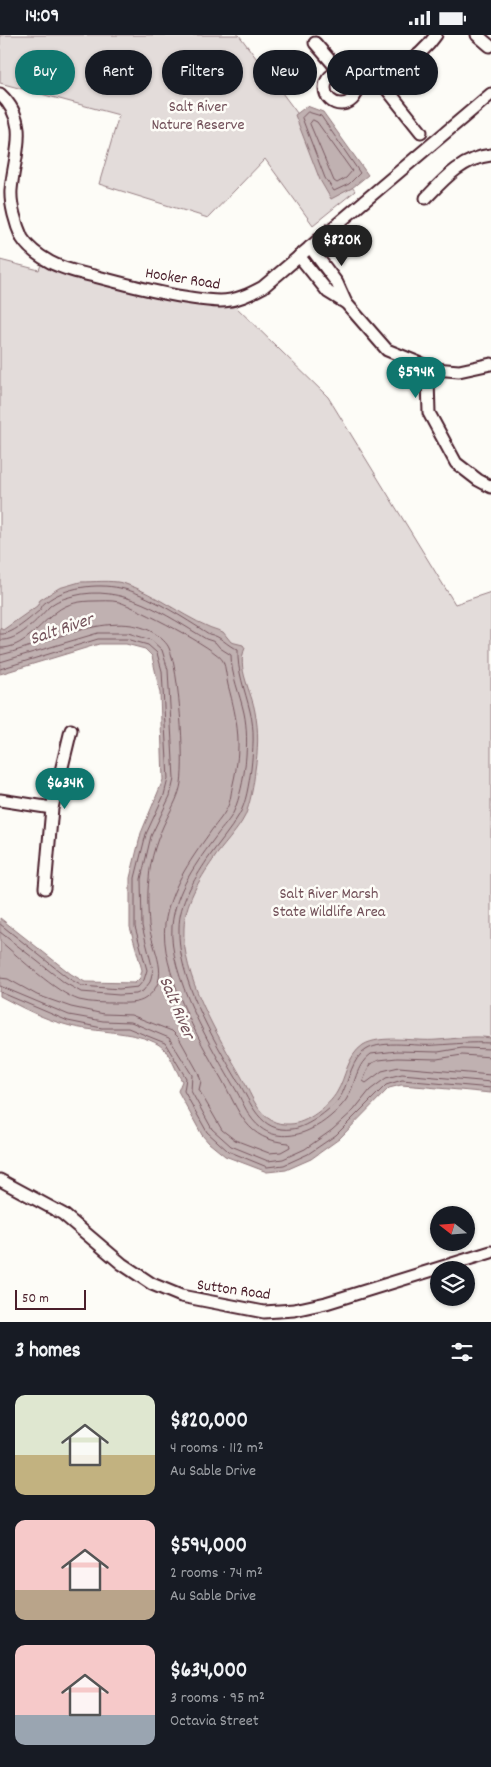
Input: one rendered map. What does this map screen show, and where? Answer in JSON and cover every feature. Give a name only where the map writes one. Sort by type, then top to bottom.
[{"type":"street","points":[[425,50],[436,35]]},
{"type":"street","points":[[477,35],[490,46]]},
{"type":"street","points":[[316,43],[327,56]]},
{"type":"street","points":[[327,81],[325,90],[328,98],[334,102],[342,104],[349,102],[356,95]]},
{"type":"street","name":"Hooker Road","points":[[0,94],[10,103],[17,117],[19,135],[10,192],[15,217],[22,238],[35,253],[52,263],[132,286],[220,301],[245,296],[263,287],[491,94]]},
{"type":"street","points":[[392,95],[421,132]]},
{"type":"street","points":[[426,198],[452,171],[477,156],[491,155]]},
{"type":"street","points":[[310,247],[337,283],[346,303]]},
{"type":"street","points":[[299,256],[328,291],[346,303],[387,350],[434,369],[459,371],[491,365]]},
{"type":"street","points":[[434,369],[428,379],[430,413],[456,463],[478,481],[491,487]]},
{"type":"street","points":[[45,888],[52,808],[71,730]]},
{"type":"street","points":[[0,800],[52,808]]},
{"type":"street","name":"Sutton Road","points":[[0,1180],[63,1215],[122,1264],[152,1284],[181,1297],[262,1317],[326,1303],[491,1252]]},
{"type":"green space","name":"Salt River Nature Reserve","points":[[0,35],[239,35],[253,54],[253,95],[284,95],[355,191],[313,225],[265,159],[208,218],[99,184],[119,115],[45,95],[75,95],[75,50],[15,50],[15,87],[0,83]]},
{"type":"green space","name":"Salt River Marsh State Wildlife Area","points":[[0,260],[39,270],[42,262],[231,302],[328,397],[455,604],[491,592],[491,1058],[399,1053],[330,1119],[263,1135],[176,1008],[182,640],[0,644]]},
{"type":"water","points":[[307,106],[323,112],[368,175],[352,188],[331,199],[320,180],[295,115]]},
{"type":"water","name":"Salt River","points":[[80,582],[118,582],[136,588],[198,622],[223,632],[231,642],[243,645],[245,648],[242,664],[243,672],[253,704],[258,734],[252,794],[242,822],[213,860],[194,892],[187,910],[184,928],[188,965],[203,1005],[259,1109],[271,1120],[280,1123],[296,1123],[310,1118],[323,1108],[337,1092],[353,1055],[363,1045],[389,1039],[491,1038],[491,1093],[401,1085],[389,1088],[339,1139],[311,1159],[286,1170],[267,1172],[225,1156],[202,1135],[178,1091],[182,1081],[173,1063],[166,1051],[154,1042],[131,1035],[78,1028],[49,1019],[0,996],[0,918],[71,974],[85,982],[135,983],[140,978],[142,970],[130,927],[130,878],[141,833],[163,780],[160,693],[152,656],[145,649],[126,644],[99,644],[0,674],[0,628],[3,630],[37,606],[40,600],[59,588]]}]
